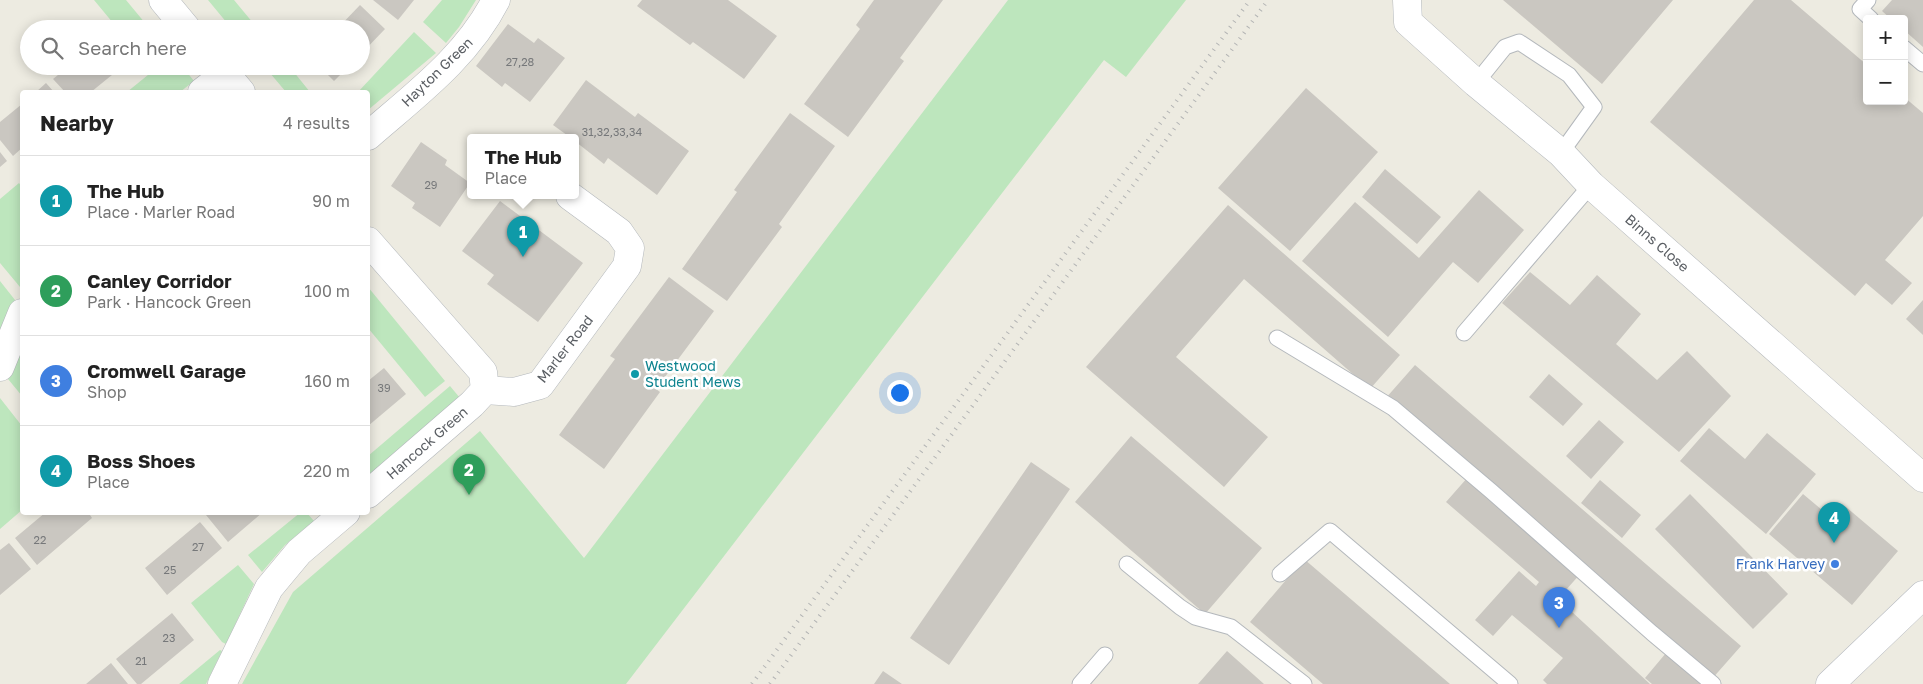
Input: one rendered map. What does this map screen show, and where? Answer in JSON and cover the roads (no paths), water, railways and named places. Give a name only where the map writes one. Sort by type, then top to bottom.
[{"type":"street","points":[[163,0],[180,20]]},
{"type":"street","name":"Hayton Green","points":[[370,134],[456,57],[486,20],[496,0]]},
{"type":"street","name":"Binns Close","points":[[1408,0],[1408,22],[1476,83],[1560,152],[1590,185],[1923,478]]},
{"type":"street","points":[[206,90],[228,78]]},
{"type":"street","name":"Marler Road","points":[[485,390],[514,392],[540,385],[627,266],[630,248],[619,232],[574,199]]},
{"type":"street","points":[[370,243],[483,372],[485,390]]},
{"type":"street","points":[[0,367],[20,318]]},
{"type":"street","name":"Hancock Green","points":[[370,492],[472,404],[485,390]]},
{"type":"street","points":[[222,684],[269,588],[300,552],[343,515]]},
{"type":"street","points":[[1830,684],[1923,596]]},
{"type":"lane","points":[[1867,15],[1860,9],[1868,0]]},
{"type":"lane","points":[[1476,83],[1505,47],[1519,42],[1569,75],[1594,107],[1560,152]]},
{"type":"lane","points":[[1908,51],[1923,64]]},
{"type":"lane","points":[[1464,333],[1590,185]]},
{"type":"lane","points":[[1277,338],[1393,408],[1713,684]]},
{"type":"lane","points":[[1280,574],[1330,530],[1510,684]]},
{"type":"lane","points":[[1127,564],[1180,607],[1195,617],[1230,627],[1304,684]]},
{"type":"lane","points":[[1080,684],[1105,655]]},
{"type":"railway","points":[[752,684],[1250,0]]},
{"type":"railway","points":[[770,684],[1268,0]]},
{"type":"place","name":"The Hub","points":[[523,257]]},
{"type":"place","name":"Westwood Student Mews","points":[[635,374]]},
{"type":"place","name":"Canley Corridor","points":[[469,495]]},
{"type":"place","name":"Boss Shoes","points":[[1834,543]]},
{"type":"place","name":"Frank Harvey","points":[[1835,564]]},
{"type":"place","name":"Cromwell Garage","points":[[1559,628]]}]
